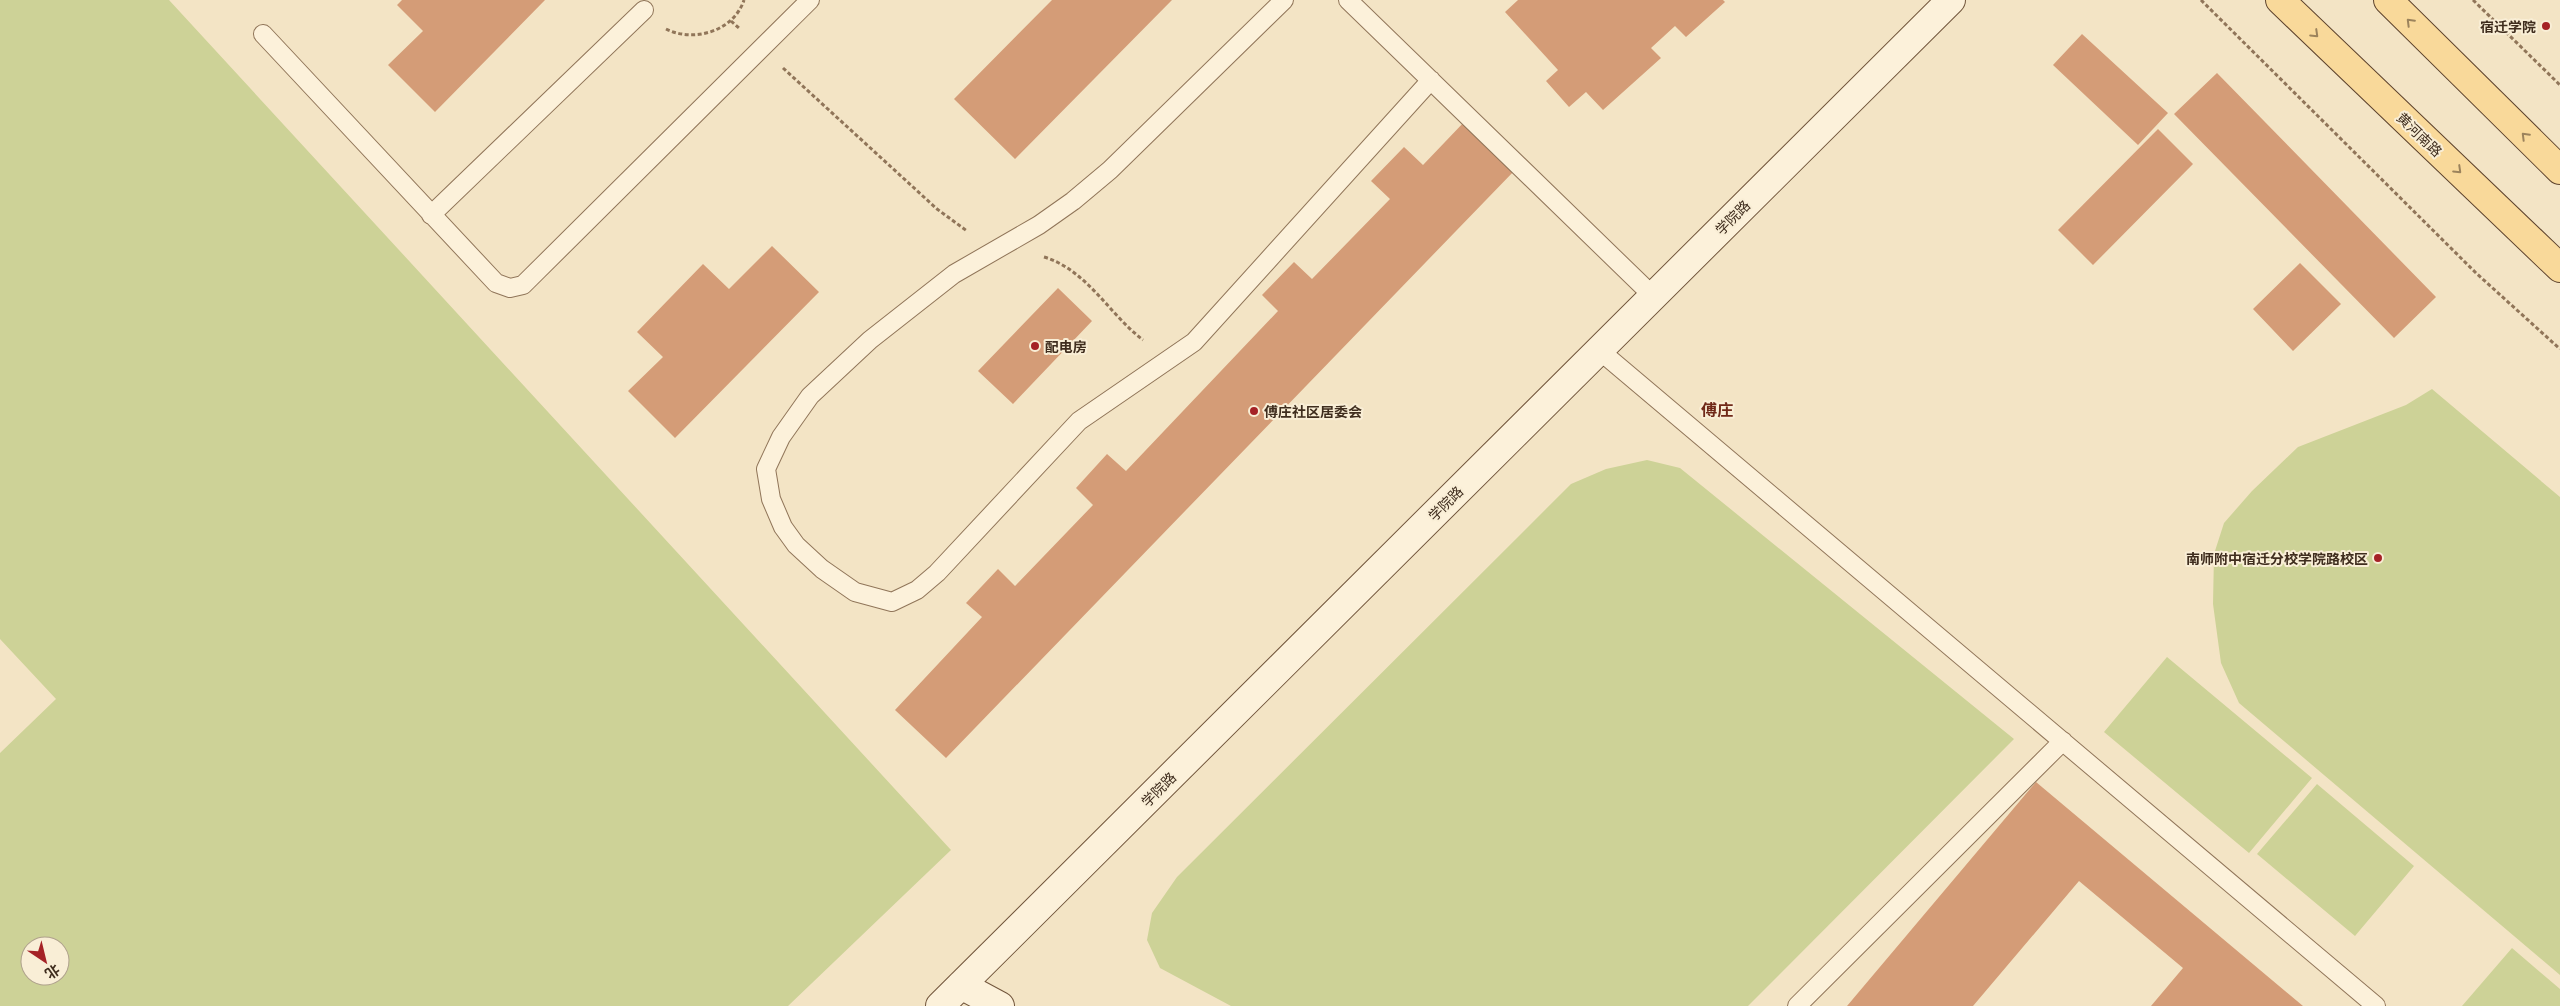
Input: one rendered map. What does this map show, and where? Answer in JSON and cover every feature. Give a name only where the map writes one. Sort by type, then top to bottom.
[{"type":"main road","name":"黄河南路","points":[[2280,0],[2560,268]]},
{"type":"main road","points":[[2388,0],[2560,170]]},
{"type":"street","name":"学院路","points":[[940,1006],[1950,0]]},
{"type":"street","points":[[961,985],[1000,1006]]},
{"type":"lane","points":[[262,34],[496,283],[510,288],[523,286],[810,0]]},
{"type":"lane","points":[[1284,0],[1110,170],[1073,201],[1005,245],[954,274],[870,340],[810,396],[781,436],[766,469],[771,500],[783,527],[796,545],[822,570],[855,592],[892,602],[917,590],[937,573],[1079,421],[1194,342],[1431,80]]},
{"type":"lane","points":[[1348,0],[1653,296]]},
{"type":"lane","points":[[431,215],[644,10]]},
{"type":"lane","points":[[1599,350],[2376,1006]]},
{"type":"lane","points":[[1797,1006],[2063,741]]},
{"type":"path","points":[[644,10],[657,24],[675,33],[694,35],[714,31],[731,21],[744,0]]},
{"type":"path","points":[[2201,0],[2476,273],[2560,349]]},
{"type":"path","points":[[2473,0],[2560,85]]},
{"type":"path","points":[[762,48],[937,209],[973,235],[1054,260],[1078,275],[1132,332],[1168,360]]},
{"type":"green space","points":[[0,0],[169,0],[951,850],[788,1006],[0,1006],[0,753],[56,699],[0,639]]},
{"type":"green space","points":[[2432,389],[2560,497],[2560,975],[2239,703],[2221,663],[2213,604],[2214,554],[2224,523],[2252,491],[2298,447],[2406,405]]},
{"type":"green space","points":[[1647,460],[1680,468],[2014,739],[1748,1006],[1231,1006],[1160,968],[1147,940],[1152,913],[1177,877],[1571,484],[1606,469]]},
{"type":"green space","points":[[2167,657],[2312,778],[2249,853],[2104,732]]},
{"type":"green space","points":[[2317,784],[2414,866],[2355,936],[2257,854]]},
{"type":"green space","points":[[2512,948],[2560,989],[2560,1006],[2462,1006]]},
{"type":"building","points":[[402,0],[545,0],[435,112],[388,65],[423,31],[397,5]]},
{"type":"building","points":[[1052,0],[1172,0],[1015,159],[954,99]]},
{"type":"building","points":[[1518,0],[1723,0],[1725,2],[1686,37],[1675,26],[1651,48],[1661,58],[1603,110],[1586,92],[1569,107],[1546,81],[1558,70],[1505,12]]},
{"type":"building","points":[[2082,34],[2168,113],[2138,145],[2053,65]]},
{"type":"building","points":[[2217,73],[2436,297],[2394,338],[2174,114]]},
{"type":"building","points":[[1466,120],[1516,169],[946,758],[895,710],[982,617],[966,603],[998,569],[1015,586],[1093,505],[1076,488],[1107,454],[1126,471],[1278,311],[1262,295],[1294,262],[1312,279],[1390,199],[1371,181],[1404,147],[1423,165]]},
{"type":"building","points":[[2158,129],[2193,164],[2093,265],[2058,230]]},
{"type":"building","points":[[772,246],[819,292],[675,438],[628,391],[663,357],[637,332],[703,264],[729,289]]},
{"type":"building","points":[[2300,263],[2341,304],[2293,351],[2253,309]]},
{"type":"building","name":"配电房","points":[[1058,288],[1092,321],[1013,404],[978,371]]},
{"type":"building","points":[[2036,782],[2303,1006],[2151,1006],[2183,968],[2079,881],[1973,1006],[1847,1006]]},
{"type":"place","name":"宿迁学院","points":[[2546,26]]},
{"type":"place","name":"配电房","points":[[1035,346]]},
{"type":"place","name":"傅庄社区居委会","points":[[1254,411]]},
{"type":"place","name":"南师附中宿迁分校学院路校区","points":[[2378,558]]},
{"type":"district","name":"傅庄","points":[[1717,409]]}]
